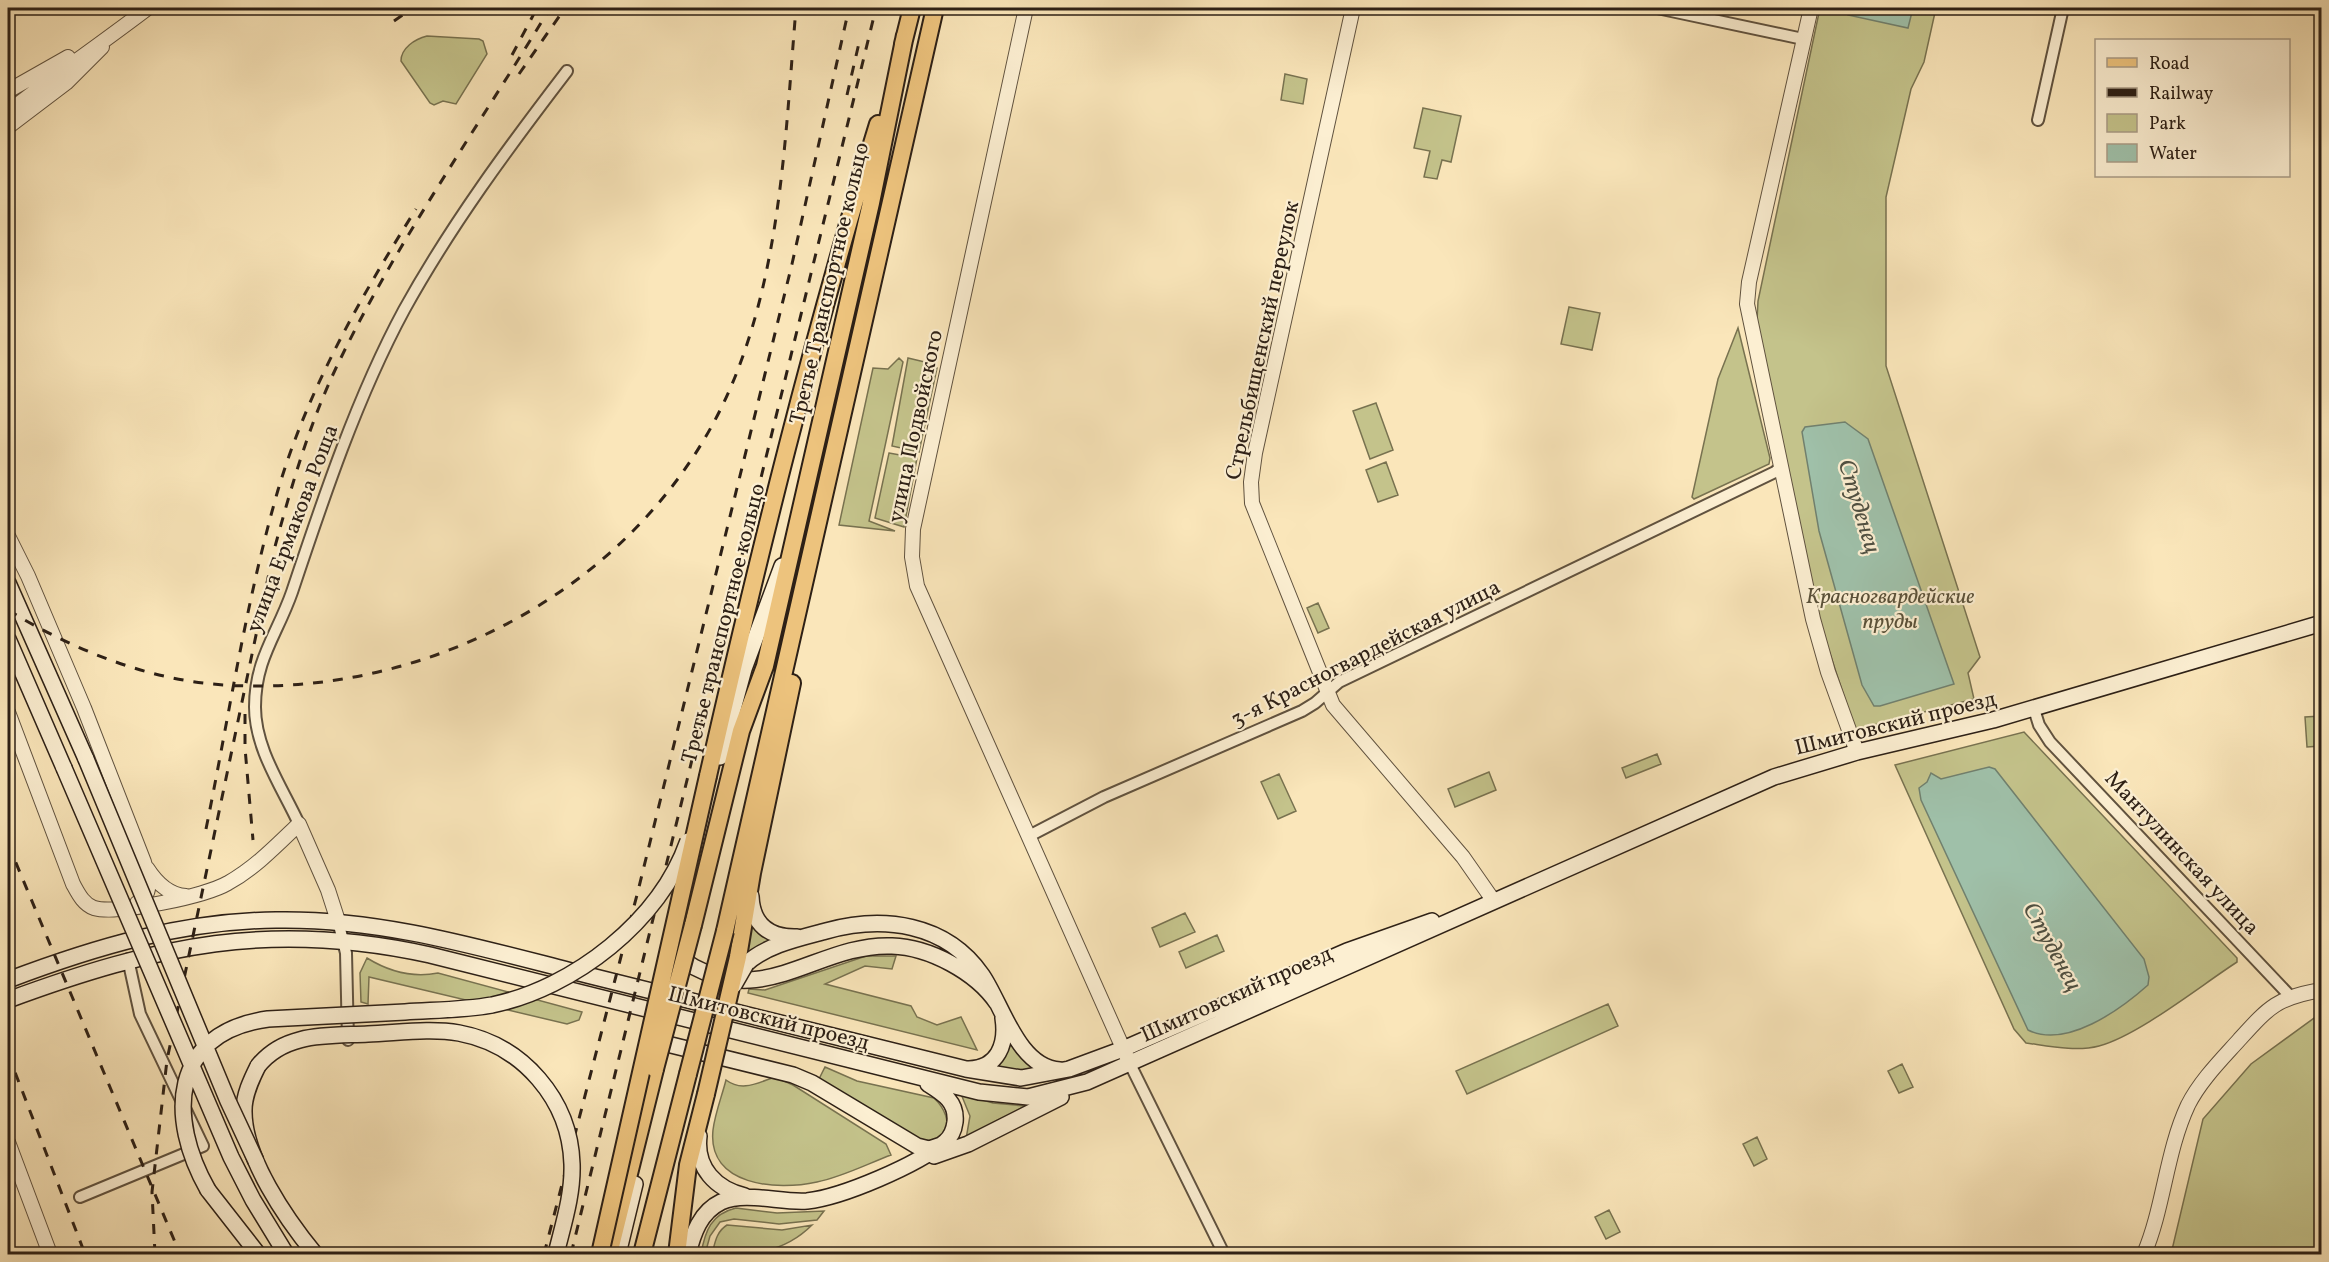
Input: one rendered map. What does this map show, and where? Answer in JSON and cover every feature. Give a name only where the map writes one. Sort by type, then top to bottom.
[{"type":"main road","name":"Третье транспортное кольцо","points":[[599,1254],[767,528],[850,215],[906,36],[912,8]]},
{"type":"main road","name":"Третье транспортное кольцо","points":[[642,1254],[725,931],[935,8]]},
{"type":"main road","name":"Третье Транспортное кольцо","points":[[609,1254],[696,926],[741,731],[765,666],[871,203],[906,36]]},
{"type":"main road","points":[[792,541],[762,617],[738,690],[676,936],[680,954],[690,964],[706,973],[746,982],[770,979],[855,949],[900,946],[923,952],[950,964],[988,991],[999,1006],[1005,1034],[999,1054],[985,1066],[966,1069]]},
{"type":"main road","points":[[8,583],[86,759],[228,1101],[256,1161],[287,1214],[315,1254]]},
{"type":"main road","points":[[677,1254],[688,1166],[730,993],[742,961],[752,873],[787,718],[801,599]]},
{"type":"main road","name":"Шмитовский проезд","points":[[8,1000],[128,959],[174,949],[236,941],[275,939],[343,941],[430,955],[913,1076],[991,1094],[1028,1097],[1064,1090],[1130,1064],[1406,943],[1493,900],[1774,777],[1857,753],[2034,709],[2322,623]]},
{"type":"main road","points":[[8,639],[214,1119],[252,1200],[286,1254]]},
{"type":"main road","points":[[258,1254],[208,1190],[187,1145],[183,1108],[184,1091],[189,1072],[209,1043],[233,1027],[268,1019],[491,1005],[526,994],[592,961],[623,938],[670,877],[686,849],[708,776]]},
{"type":"main road","points":[[752,873],[752,911],[763,929],[783,937],[815,934]]},
{"type":"main road","name":"Шмитовский проезд","points":[[8,980],[95,949],[171,930],[255,920],[338,921],[434,937],[966,1069],[1021,1078],[1069,1069],[1124,1049],[1347,951],[1493,900]]},
{"type":"main road","points":[[742,961],[815,934],[849,925],[875,922],[919,928],[947,942],[969,960],[981,974],[1023,1048],[1035,1060],[1050,1069],[1069,1069]]},
{"type":"main road","points":[[256,1161],[247,1134],[245,1101],[258,1066],[277,1048],[314,1037],[436,1031],[476,1037],[509,1052],[524,1063],[551,1094],[564,1123],[571,1150],[571,1181],[556,1254]]},
{"type":"main road","points":[[599,1254],[641,1068],[649,1050],[658,1044],[794,1075],[812,1083],[912,1144],[929,1149],[941,1145]]},
{"type":"main road","points":[[688,1254],[698,1223],[716,1205],[736,1199],[804,1201],[828,1197],[968,1143],[1130,1064]]},
{"type":"main road","points":[[618,1254],[658,1070]]},
{"type":"main road","points":[[902,1167],[941,1145],[953,1131],[954,1107],[942,1092],[913,1076]]},
{"type":"main road","points":[[706,1094],[698,1142],[703,1166],[714,1180],[730,1191],[769,1200]]},
{"type":"street","points":[[8,112],[75,59],[107,39],[148,8]]},
{"type":"street","name":"улица Подвойского","points":[[1026,8],[913,529],[912,557],[917,586],[1130,1064]]},
{"type":"street","name":"Стрельбищенский переулок","points":[[1353,8],[1255,453],[1251,482],[1255,514],[1336,710],[1463,857],[1493,900]]},
{"type":"street","points":[[1657,8],[1803,39]]},
{"type":"street","points":[[1810,8],[1749,282],[1748,304],[1813,619],[1828,672],[1857,753]]},
{"type":"street","points":[[2038,120],[2063,8]]},
{"type":"street","points":[[8,91],[50,65],[107,39]]},
{"type":"street","points":[[8,127],[66,83],[91,60],[107,39]]},
{"type":"street","name":"улица Ермакова Роща","points":[[348,1041],[343,941],[328,890],[260,740],[255,709],[260,662],[284,613],[321,504],[378,363],[404,311],[467,205],[567,71]]},
{"type":"street","name":"3-я Красногвардейская улица","points":[[1029,836],[1104,798],[1302,711],[1316,703],[1339,682],[1775,472],[1781,466]]},
{"type":"street","points":[[8,536],[28,576],[84,708],[144,862],[148,878],[147,895],[129,906]]},
{"type":"street","name":"Мантулинская улица","points":[[2034,709],[2039,725],[2050,742],[2290,996]]},
{"type":"street","points":[[8,712],[79,895],[92,907],[103,909],[129,906],[214,891],[246,872],[299,824]]},
{"type":"street","points":[[144,862],[156,880],[169,892],[194,896]]},
{"type":"street","points":[[80,1197],[203,1146],[140,1014],[128,959]]},
{"type":"street","points":[[2144,1254],[2190,1103],[2207,1078],[2262,1015],[2290,996],[2322,990]]},
{"type":"street","points":[[1130,1064],[1224,1254]]},
{"type":"street","points":[[8,1142],[11,1160],[50,1254]]},
{"type":"green space","name":"Красногвардейские пруды","points":[[1820,8],[1936,8],[1924,62],[1911,89],[1886,197],[1886,366],[1980,657],[1968,673],[1974,699],[1855,730],[1816,611],[1757,321],[1758,301]]},
{"type":"green space","points":[[427,36],[483,41],[487,54],[456,104],[443,101],[434,105],[430,103],[401,61],[403,52],[410,45]]},
{"type":"green space","points":[[1285,74],[1307,79],[1303,104],[1281,100]]},
{"type":"green space","points":[[1423,108],[1461,116],[1451,162],[1442,160],[1437,179],[1424,177],[1430,151],[1414,148]]},
{"type":"green space","points":[[1569,307],[1600,313],[1592,350],[1561,344]]},
{"type":"green space","points":[[1738,328],[1770,458],[1769,464],[1694,499],[1692,497],[1718,379]]},
{"type":"green space","points":[[899,358],[903,362],[869,521],[895,531],[839,525],[873,368],[888,369]]},
{"type":"green space","points":[[908,358],[933,364],[937,368],[919,452],[892,446]]},
{"type":"green space","points":[[1376,403],[1393,450],[1370,459],[1353,411]]},
{"type":"green space","points":[[889,453],[917,458],[904,527],[875,518]]},
{"type":"green space","points":[[1386,462],[1398,495],[1378,502],[1366,470]]},
{"type":"green space","points":[[1318,603],[1329,628],[1318,633],[1307,608]]},
{"type":"green space","points":[[2321,716],[2321,746],[2307,747],[2305,717]]},
{"type":"green space","points":[[2024,732],[2237,958],[2237,962],[2169,1009],[2132,1032],[2099,1046],[2072,1048],[2026,1043],[2014,1029],[1895,765]]},
{"type":"green space","points":[[1657,754],[1661,764],[1626,778],[1622,768]]},
{"type":"green space","points":[[1489,772],[1496,790],[1455,807],[1448,789]]},
{"type":"green space","points":[[1279,774],[1296,811],[1278,819],[1261,782]]},
{"type":"green space","points":[[1185,913],[1195,932],[1160,947],[1152,928]]},
{"type":"green space","points":[[750,916],[755,928],[774,942],[743,958]]},
{"type":"green space","points":[[1217,935],[1224,951],[1186,968],[1179,952]]},
{"type":"green space","points":[[866,956],[896,956],[892,969],[865,966],[825,984],[911,1006],[917,1017],[937,1025],[961,1017],[977,1050],[748,993],[749,989],[765,990]]},
{"type":"green space","points":[[367,958],[383,967],[401,972],[419,975],[438,973],[582,1012],[579,1020],[567,1024],[369,977],[368,1004],[361,1002],[360,973]]},
{"type":"green space","points":[[1608,1004],[1618,1026],[1467,1094],[1456,1071]]},
{"type":"green space","points":[[2321,1013],[2321,1254],[2171,1254],[2203,1119],[2251,1064]]},
{"type":"green space","points":[[1011,1032],[1043,1068],[1015,1071],[988,1067]]},
{"type":"green space","points":[[1902,1064],[1913,1087],[1899,1093],[1888,1071]]},
{"type":"green space","points":[[825,1067],[857,1081],[934,1098],[946,1115],[946,1130],[942,1136],[935,1139],[914,1138],[818,1081]]},
{"type":"green space","points":[[775,1077],[793,1085],[886,1144],[891,1155],[836,1177],[801,1185],[765,1184],[733,1173],[721,1163],[714,1149],[714,1124],[726,1080],[732,1084],[744,1086]]},
{"type":"green space","points":[[961,1094],[993,1103],[1025,1106],[966,1139],[970,1116]]},
{"type":"green space","points":[[1757,1137],[1767,1159],[1754,1166],[1743,1144]]},
{"type":"green space","points":[[736,1208],[777,1213],[824,1211],[817,1220],[779,1224],[734,1219],[720,1222],[710,1236],[705,1254],[701,1254],[707,1231],[715,1219]]},
{"type":"green space","points":[[1609,1210],[1620,1232],[1606,1239],[1595,1217]]},
{"type":"green space","points":[[727,1225],[782,1230],[812,1225],[789,1242],[765,1251],[712,1254],[718,1234]]},
{"type":"water","points":[[1850,8],[1913,8],[1908,28],[1848,15]]},
{"type":"water","name":"Студенец","points":[[1845,422],[1868,439],[1954,684],[1880,706],[1874,706],[1862,685],[1819,531],[1802,432],[1805,427]]},
{"type":"water","name":"Студенец","points":[[1989,767],[1995,769],[2144,959],[2149,977],[2148,985],[2108,1015],[2075,1031],[2043,1035],[2028,1030],[1921,800],[1919,788],[1927,782],[1931,773],[1941,779]]},
{"type":"railway","points":[[394,21],[413,8]]},
{"type":"railway","points":[[512,55],[537,8]]},
{"type":"railway","points":[[155,1254],[152,1192],[167,1060],[273,554],[300,460],[336,368],[384,276],[550,8]]},
{"type":"railway","points":[[519,74],[565,8]]},
{"type":"railway","points":[[8,610],[80,648],[158,675],[212,684],[295,685],[376,672],[455,648],[529,611],[597,564],[656,507],[704,440],[740,364],[754,321],[774,233],[785,143],[796,8]]},
{"type":"railway","points":[[544,1254],[638,891],[792,264],[849,8]]},
{"type":"railway","points":[[571,1254],[876,8]]},
{"type":"railway","points":[[847,95],[859,43]]},
{"type":"railway","points":[[206,829],[256,574],[290,453],[304,416],[337,345],[416,209]]},
{"type":"railway","points":[[245,714],[245,748],[253,840]]},
{"type":"railway","points":[[8,844],[180,1254]]},
{"type":"railway","points":[[8,1054],[85,1254]]}]
